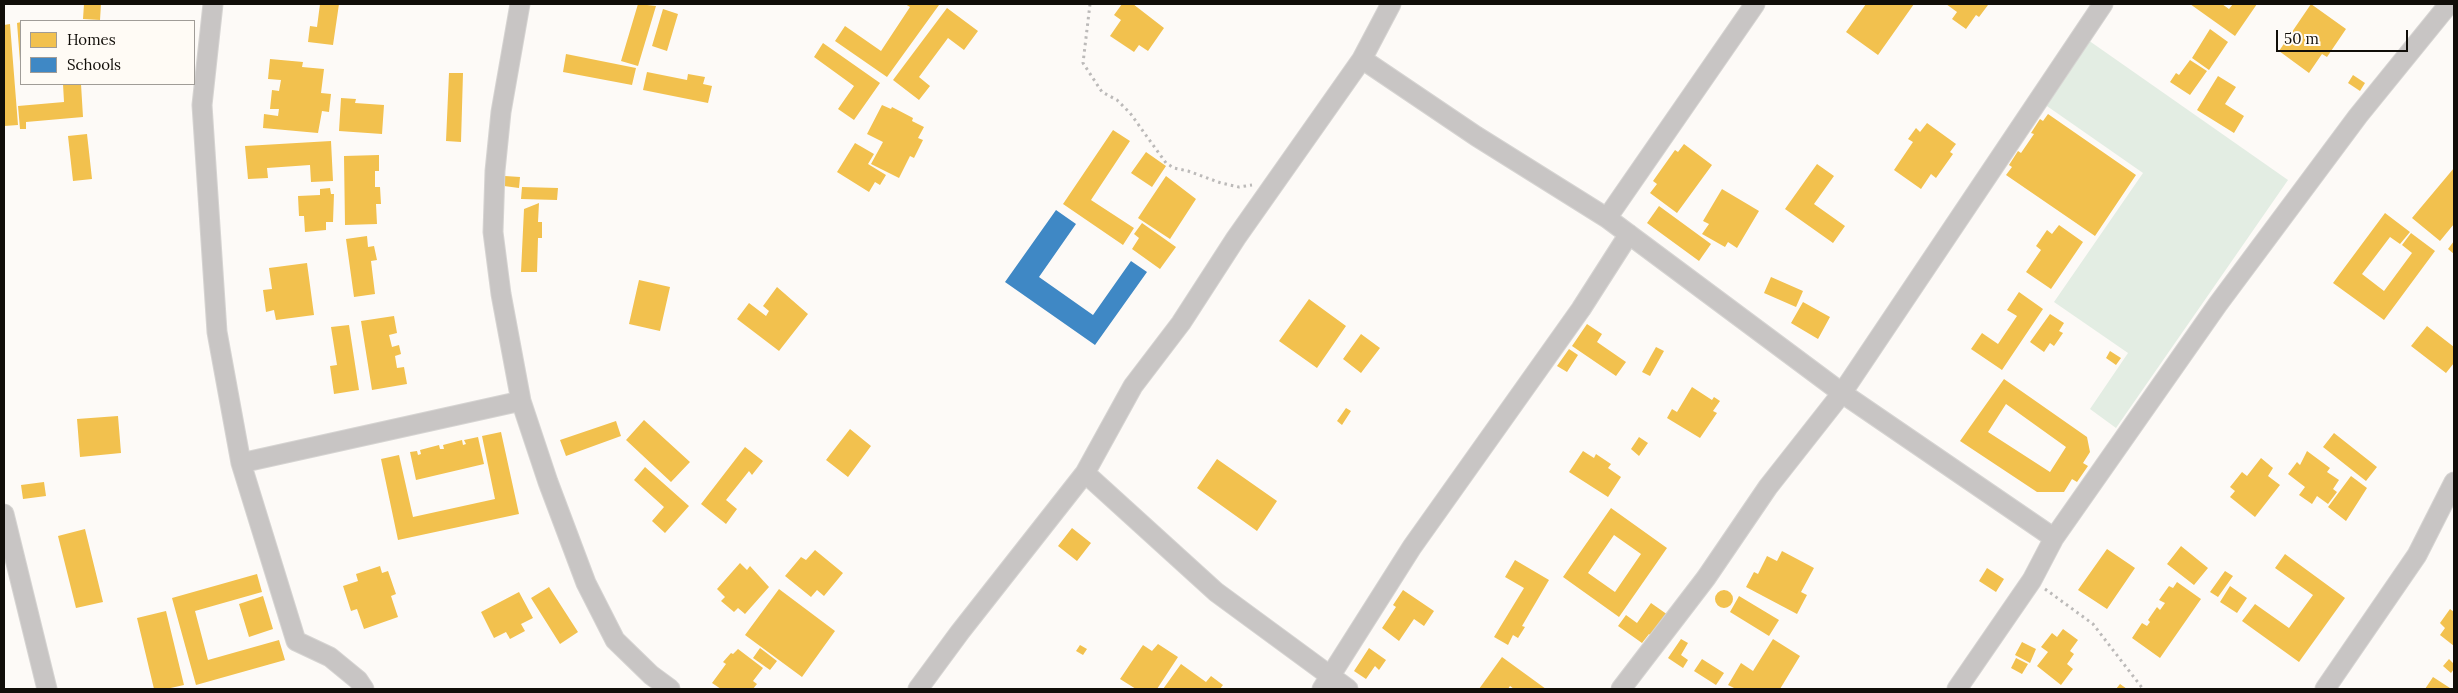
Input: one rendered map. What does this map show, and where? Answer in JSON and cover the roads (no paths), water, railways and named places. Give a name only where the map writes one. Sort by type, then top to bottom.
[{"type":"street","points":[[213,4],[202,105],[217,332],[241,463],[296,640],[330,657],[358,680],[364,689]]},
{"type":"street","points":[[520,4],[501,112],[495,171],[493,232],[501,294],[520,400],[586,583],[615,640],[651,675],[670,689]]},
{"type":"street","points":[[918,689],[960,632],[1085,473],[1134,386],[1181,323],[1275,183],[1362,59],[1391,4]]},
{"type":"street","points":[[1607,218],[1755,4]]},
{"type":"street","points":[[1621,689],[1706,578],[1768,487],[1842,393],[2104,4]]},
{"type":"street","points":[[1957,689],[2032,580],[2054,538],[2218,304],[2358,116],[2450,4]]},
{"type":"street","points":[[1362,59],[1476,136],[1607,218],[1842,393],[2054,538]]},
{"type":"street","points":[[1325,683],[1412,547],[1581,309],[1629,234]]},
{"type":"street","points":[[241,463],[520,400]]},
{"type":"street","points":[[1085,473],[1216,592],[1325,683],[1348,689]]},
{"type":"street","points":[[2325,689],[2417,555],[2454,482]]},
{"type":"street","points":[[4,514],[47,689]]}]
